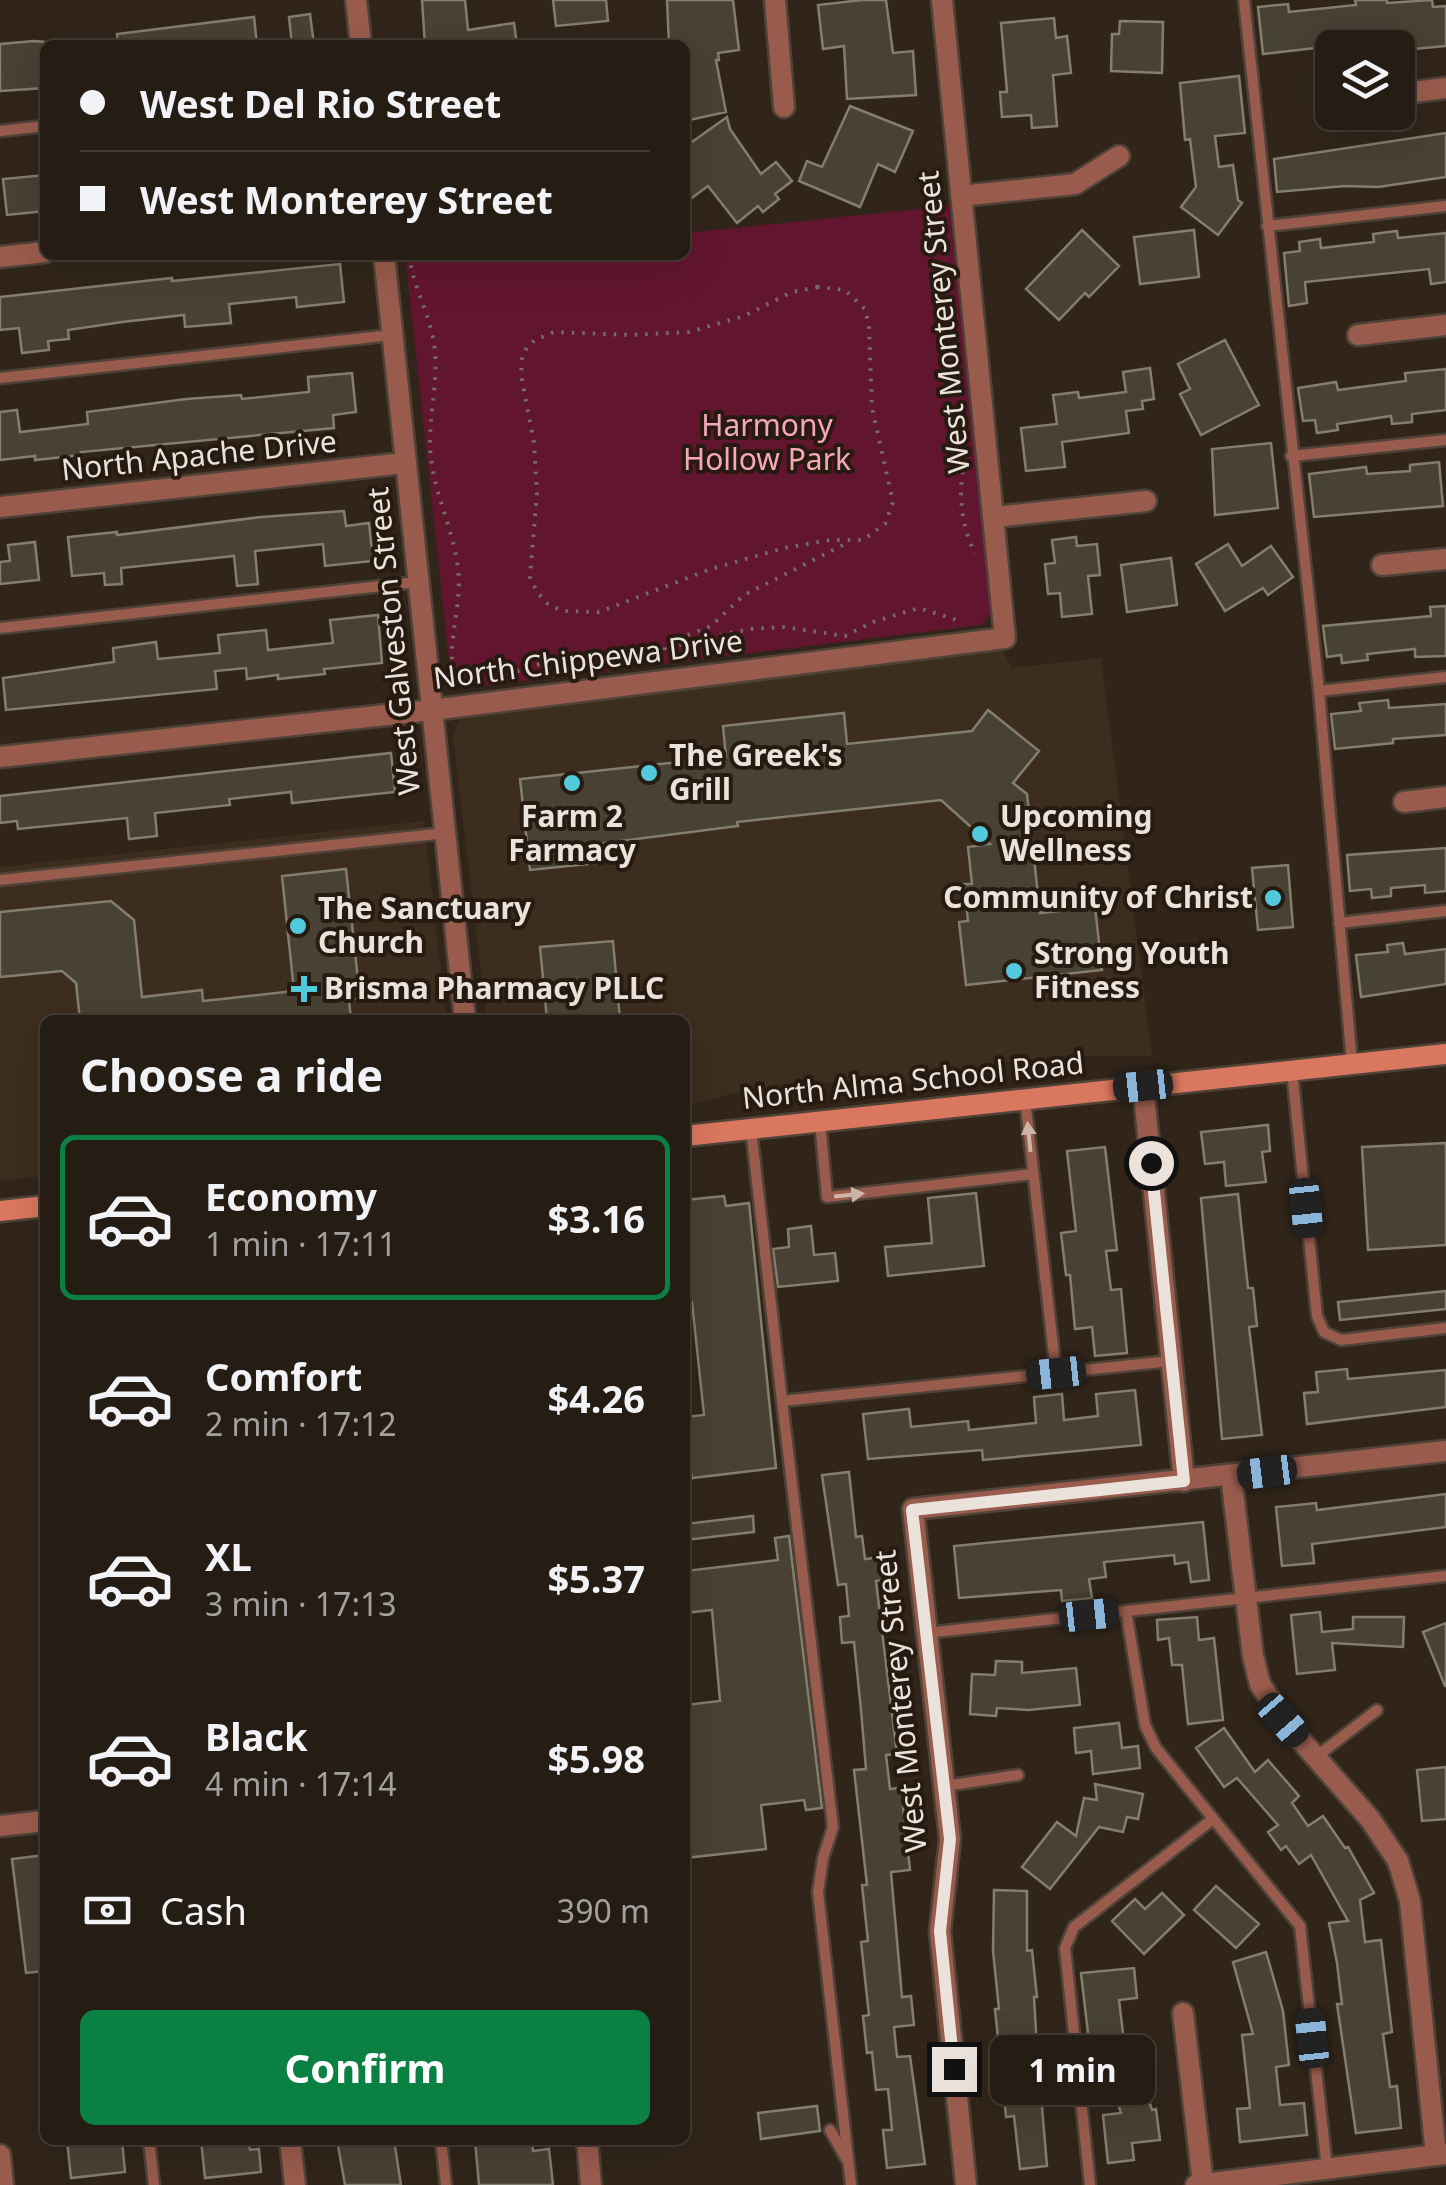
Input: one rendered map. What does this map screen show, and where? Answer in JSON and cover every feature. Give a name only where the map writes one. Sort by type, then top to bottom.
[{"type":"main road","name":"North Alma School Road","points":[[690,1135],[1446,1054]]},
{"type":"main road","points":[[0,1211],[40,1207]]},
{"type":"street","points":[[356,0],[360,40]]},
{"type":"street","points":[[774,0],[784,107]]},
{"type":"street","name":"West Monterey Street","points":[[942,0],[1005,638]]},
{"type":"street","points":[[1415,92],[1446,88]]},
{"type":"street","points":[[961,196],[1074,184],[1119,156]]},
{"type":"street","points":[[0,257],[40,253]]},
{"type":"street","name":"West Galveston Street","points":[[384,260],[464,1015]]},
{"type":"street","points":[[1358,334],[1446,325]]},
{"type":"street","name":"North Apache Drive","points":[[0,507],[404,463]]},
{"type":"street","points":[[995,517],[1146,501]]},
{"type":"street","points":[[1382,564],[1446,559]]},
{"type":"street","name":"North Chippewa Drive","points":[[0,757],[432,710],[1005,638]]},
{"type":"street","points":[[1404,802],[1446,797]]},
{"type":"street","points":[[1143,1086],[1184,1481],[1446,1451]]},
{"type":"street","points":[[1183,2014],[1200,2184],[1441,2154],[1410,1901],[1398,1862],[1370,1819],[1283,1720],[1260,1684],[1252,1656],[1231,1476]]},
{"type":"street","name":"West Monterey Street","points":[[966,2185],[940,1931],[950,1839],[912,1510],[1184,1481]]},
{"type":"street","points":[[0,1826],[40,1822]]},
{"type":"street","points":[[291,2145],[296,2185]]},
{"type":"street","points":[[587,2145],[591,2185]]},
{"type":"street","points":[[0,2155],[4,2185]]},
{"type":"lane","points":[[1244,0],[1318,692],[1352,1064]]},
{"type":"lane","points":[[0,131],[40,127]]},
{"type":"lane","points":[[1268,226],[1446,206]]},
{"type":"lane","points":[[0,378],[392,335]]},
{"type":"lane","points":[[1291,456],[1446,440]]},
{"type":"lane","points":[[0,628],[418,582]]},
{"type":"lane","points":[[1318,692],[1446,677]]},
{"type":"lane","points":[[0,880],[446,833]]},
{"type":"lane","points":[[1339,923],[1446,912]]},
{"type":"lane","points":[[1292,1071],[1317,1316],[1324,1332],[1340,1340],[1446,1328]]},
{"type":"lane","points":[[1024,1099],[1056,1373]]},
{"type":"lane","points":[[820,1122],[827,1197],[1033,1174]]},
{"type":"lane","points":[[751,1129],[834,1826],[823,1858],[818,1892],[852,2185]]},
{"type":"lane","points":[[782,1401],[1172,1360]]},
{"type":"lane","points":[[926,1632],[1446,1576]]},
{"type":"lane","points":[[1126,1611],[1145,1725],[1156,1748],[1300,1926],[1327,2168]]},
{"type":"lane","points":[[1316,1757],[1377,1710]]},
{"type":"lane","points":[[944,1786],[1018,1775]]},
{"type":"lane","points":[[1090,2185],[1065,1948],[1074,1927],[1213,1819]]},
{"type":"lane","points":[[830,2130],[849,2164]]},
{"type":"lane","points":[[150,2145],[154,2185]]},
{"type":"lane","points":[[441,2145],[446,2185]]},
{"type":"path","points":[[946,251],[941,317],[957,363]]},
{"type":"path","points":[[410,260],[434,345],[436,392],[430,442],[435,488],[454,542],[458,572],[452,636],[454,672],[467,685],[495,680],[555,659],[623,664],[718,634],[784,626],[845,636],[872,622],[919,608],[951,620],[976,622]]},
{"type":"path","points":[[666,650],[664,644],[710,626],[744,595],[849,542],[863,540],[885,524],[892,502],[872,408],[865,309],[845,290],[817,287],[792,292],[744,316],[688,332],[554,332],[535,340],[522,359],[521,375],[534,443],[538,494],[530,577],[548,604],[562,611],[599,612],[746,558],[830,540],[849,542]]},
{"type":"path","points":[[968,436],[960,476],[961,506],[976,557]]},
{"type":"shaded area","points":[[999,644],[1012,668],[1101,658],[1152,1056],[1063,1056],[984,1066],[905,1083],[823,1083],[740,1092],[690,1105],[690,1015],[486,1015],[453,738],[458,722],[467,714]]},
{"type":"shaded area","points":[[424,821],[445,1015],[40,1015],[40,1177],[0,1181],[0,867]]},
{"type":"green space","name":"Harmony Hollow Park","points":[[949,206],[992,594],[988,618],[981,625],[458,686],[451,679],[406,262],[690,260],[690,232]]},
{"type":"building","points":[[422,0],[465,0],[468,30],[514,23],[516,40],[425,40]]},
{"type":"building","points":[[553,0],[606,0],[608,21],[556,26]]},
{"type":"building","points":[[667,0],[733,0],[739,50],[718,53],[716,60],[726,112],[690,120],[690,40],[669,40]]},
{"type":"building","points":[[886,0],[893,53],[913,51],[916,95],[847,99],[844,46],[823,49],[818,5]]},
{"type":"building","points":[[1355,0],[1432,0],[1433,7],[1446,6],[1446,46],[1415,49],[1415,30],[1315,30],[1315,48],[1263,54],[1258,7],[1288,4],[1289,12],[1356,5]]},
{"type":"building","points":[[310,14],[313,40],[291,40],[289,17]]},
{"type":"building","points":[[254,17],[256,40],[118,40],[117,34]]},
{"type":"building","points":[[1054,18],[1056,38],[1067,36],[1071,73],[1053,75],[1057,126],[1032,128],[1031,115],[1002,117],[1000,92],[1007,92],[1001,23]]},
{"type":"building","points":[[1120,21],[1163,22],[1162,73],[1111,71],[1112,34],[1119,34]]},
{"type":"building","points":[[40,42],[40,88],[0,91],[0,44]]},
{"type":"building","points":[[1239,76],[1245,133],[1215,136],[1219,167],[1233,165],[1238,200],[1242,203],[1218,235],[1181,207],[1196,187],[1190,139],[1185,140],[1180,83]]},
{"type":"building","points":[[850,106],[913,131],[895,172],[878,164],[860,207],[799,181],[807,161],[822,167]]},
{"type":"building","points":[[727,117],[730,129],[761,174],[776,162],[792,181],[775,194],[779,199],[763,212],[758,206],[737,223],[708,186],[690,199],[690,143]]},
{"type":"building","points":[[1446,133],[1446,177],[1378,187],[1277,192],[1274,159]]},
{"type":"building","points":[[40,175],[40,212],[7,215],[3,179]]},
{"type":"building","points":[[1082,230],[1119,266],[1059,320],[1026,289]]},
{"type":"building","points":[[1194,230],[1199,277],[1140,284],[1134,237]]},
{"type":"building","points":[[1397,231],[1398,238],[1446,233],[1446,282],[1431,284],[1429,269],[1305,282],[1307,303],[1289,306],[1284,253],[1300,251],[1299,242],[1320,239],[1321,248],[1374,242],[1373,234]]},
{"type":"building","points":[[340,264],[344,302],[297,307],[296,297],[229,304],[231,323],[185,327],[184,315],[122,322],[68,330],[69,339],[48,341],[49,350],[22,353],[19,328],[0,330],[0,297]]},
{"type":"building","points":[[1225,340],[1259,405],[1201,435],[1180,394],[1190,389],[1178,364]]},
{"type":"building","points":[[1150,368],[1154,399],[1142,401],[1143,409],[1126,411],[1129,433],[1062,442],[1065,467],[1026,471],[1021,428],[1057,424],[1053,395],[1078,392],[1079,398],[1126,392],[1123,372]]},
{"type":"building","points":[[1446,369],[1446,410],[1412,414],[1412,422],[1392,424],[1391,416],[1337,424],[1338,430],[1317,433],[1315,420],[1303,421],[1298,388],[1336,382],[1338,390],[1406,381],[1405,373]]},
{"type":"building","points":[[352,373],[356,412],[333,415],[334,428],[81,452],[82,455],[35,460],[35,456],[0,460],[0,412],[17,410],[20,432],[88,424],[87,412],[186,399],[241,395],[242,399],[309,392],[308,377]]},
{"type":"building","points":[[1271,443],[1278,508],[1215,515],[1212,449]]},
{"type":"building","points":[[1439,462],[1443,506],[1314,517],[1309,474],[1366,467],[1367,474],[1410,471],[1410,465]]},
{"type":"building","points":[[344,511],[346,526],[369,523],[373,561],[325,566],[323,544],[255,551],[258,584],[237,586],[234,556],[121,568],[122,584],[105,585],[104,573],[72,576],[68,537]]},
{"type":"building","points":[[1076,537],[1077,546],[1097,544],[1100,575],[1088,576],[1092,614],[1062,617],[1060,593],[1048,594],[1045,564],[1055,563],[1052,540]]},
{"type":"building","points":[[35,542],[39,580],[0,584],[0,562],[10,561],[8,545]]},
{"type":"building","points":[[1228,544],[1242,566],[1271,546],[1293,577],[1268,595],[1263,588],[1225,611],[1196,564]]},
{"type":"building","points":[[1171,558],[1177,605],[1127,612],[1121,565]]},
{"type":"building","points":[[1446,606],[1446,656],[1415,657],[1415,649],[1367,654],[1368,660],[1342,663],[1341,655],[1327,657],[1323,626],[1431,616],[1430,607]]},
{"type":"building","points":[[378,615],[382,663],[278,679],[278,675],[247,679],[246,668],[215,671],[217,689],[6,710],[3,678],[114,662],[113,648],[156,642],[158,659],[220,653],[218,635],[266,630],[268,650],[333,643],[330,620]]},
{"type":"building","points":[[1388,700],[1389,708],[1446,704],[1446,735],[1335,749],[1331,714],[1361,711],[1359,703]]},
{"type":"building","points":[[988,710],[1039,751],[1013,783],[1027,794],[1040,913],[1095,907],[1102,970],[966,985],[959,922],[968,921],[964,884],[972,884],[968,847],[990,844],[941,800],[737,822],[738,826],[597,844],[599,863],[530,870],[520,779],[726,757],[723,726],[844,713],[847,744],[972,731]]},
{"type":"building","points":[[391,753],[395,792],[292,803],[291,792],[229,799],[230,805],[155,813],[157,836],[129,839],[127,818],[18,829],[17,821],[0,823],[0,796]]},
{"type":"building","points":[[1446,848],[1446,891],[1425,893],[1425,885],[1391,888],[1391,896],[1372,898],[1371,889],[1350,891],[1347,855]]},
{"type":"building","name":"Community of Christ","points":[[1288,865],[1293,927],[1258,930],[1252,868]]},
{"type":"building","points":[[346,869],[360,998],[349,1000],[350,1015],[79,1015],[76,983],[62,971],[0,977],[0,912],[111,901],[134,920],[142,997],[202,990],[203,1001],[294,991],[282,876]]},
{"type":"building","points":[[613,941],[620,1015],[547,1015],[540,947]]},
{"type":"building","points":[[1403,943],[1405,954],[1446,949],[1446,984],[1361,997],[1356,955],[1388,952],[1387,945]]},
{"type":"building","points":[[1268,1125],[1270,1151],[1262,1152],[1266,1182],[1226,1186],[1224,1162],[1205,1164],[1201,1132]]},
{"type":"building","points":[[1446,1143],[1446,1245],[1368,1250],[1362,1147]]},
{"type":"building","points":[[1105,1147],[1117,1250],[1106,1251],[1111,1290],[1121,1289],[1127,1353],[1095,1356],[1092,1327],[1075,1329],[1061,1233],[1076,1231],[1067,1151]]},
{"type":"building","points":[[976,1193],[984,1266],[888,1276],[885,1247],[932,1243],[928,1198]]},
{"type":"building","points":[[1238,1194],[1248,1288],[1253,1288],[1257,1326],[1249,1327],[1262,1435],[1222,1439],[1201,1198]]},
{"type":"building","points":[[724,1196],[726,1206],[749,1203],[776,1468],[692,1478],[690,1416],[704,1415],[690,1302],[690,1199]]},
{"type":"building","points":[[811,1226],[814,1255],[835,1253],[838,1281],[778,1287],[773,1249],[789,1247],[788,1229]]},
{"type":"building","points":[[1446,1291],[1446,1309],[1340,1320],[1338,1302]]},
{"type":"building","points":[[1347,1369],[1348,1379],[1446,1370],[1446,1407],[1307,1424],[1304,1393],[1318,1392],[1316,1372]]},
{"type":"building","points":[[1135,1390],[1141,1445],[983,1460],[982,1450],[868,1459],[863,1414],[909,1409],[911,1427],[968,1421],[969,1430],[1036,1423],[1034,1397],[1062,1394],[1064,1420],[1098,1416],[1096,1394]]},
{"type":"building","points":[[849,1472],[856,1537],[862,1536],[865,1559],[881,1557],[883,1580],[876,1581],[897,1754],[886,1755],[890,1789],[907,1787],[909,1805],[903,1806],[910,1870],[891,1872],[902,1997],[911,1996],[914,2025],[894,2027],[897,2057],[910,2056],[925,2164],[887,2168],[883,2130],[892,2130],[888,2089],[876,2090],[863,2016],[869,2015],[861,1942],[868,1941],[862,1885],[867,1885],[854,1770],[866,1769],[861,1710],[854,1642],[842,1643],[840,1617],[849,1616],[846,1584],[838,1585],[822,1475]]},
{"type":"building","points":[[1446,1494],[1446,1527],[1312,1544],[1314,1563],[1282,1566],[1276,1507],[1316,1503],[1317,1510]]},
{"type":"building","points":[[753,1516],[754,1532],[690,1539],[690,1523]]},
{"type":"building","points":[[1203,1522],[1209,1580],[1191,1582],[1188,1562],[1175,1564],[1174,1555],[1104,1562],[1106,1577],[1089,1579],[1092,1598],[1062,1601],[1061,1590],[959,1598],[954,1546]]},
{"type":"building","points":[[789,1536],[822,1808],[806,1810],[804,1800],[761,1805],[766,1849],[690,1857],[690,1704],[720,1701],[712,1610],[690,1612],[690,1570],[778,1560],[775,1538]]},
{"type":"building","points":[[1320,1612],[1322,1632],[1353,1629],[1353,1617],[1404,1617],[1403,1647],[1332,1643],[1335,1670],[1297,1674],[1291,1615]]},
{"type":"building","points":[[1197,1617],[1199,1640],[1214,1638],[1223,1720],[1188,1724],[1182,1665],[1172,1665],[1169,1638],[1158,1640],[1157,1620]]},
{"type":"building","points":[[1446,1623],[1446,1686],[1445,1686],[1423,1632]]},
{"type":"building","points":[[996,1661],[1022,1662],[1022,1673],[1076,1668],[1080,1705],[1028,1710],[997,1708],[996,1716],[970,1714],[972,1674],[995,1675]]},
{"type":"building","points":[[1119,1723],[1122,1748],[1138,1746],[1140,1768],[1093,1774],[1091,1751],[1076,1753],[1074,1728]]},
{"type":"building","points":[[1224,1728],[1255,1772],[1268,1760],[1299,1796],[1292,1803],[1308,1826],[1323,1816],[1348,1847],[1374,1893],[1360,1900],[1365,1942],[1381,1940],[1392,2032],[1383,2034],[1390,2087],[1397,2086],[1401,2128],[1356,2133],[1329,1923],[1348,1921],[1311,1855],[1299,1864],[1286,1846],[1281,1850],[1268,1832],[1278,1825],[1237,1778],[1224,1787],[1196,1748]]},
{"type":"building","points":[[1446,1767],[1446,1819],[1422,1821],[1417,1770]]},
{"type":"building","points":[[1095,1784],[1143,1794],[1138,1819],[1127,1817],[1123,1832],[1099,1827],[1050,1889],[1022,1867],[1057,1822],[1076,1836],[1084,1798],[1097,1800]]},
{"type":"building","points":[[40,1856],[40,1972],[26,1973],[12,1859]]},
{"type":"building","points":[[1216,1886],[1259,1924],[1236,1948],[1194,1910]]},
{"type":"building","points":[[994,1890],[1027,1891],[1027,1951],[1032,1950],[1037,1997],[1037,2048],[1047,2166],[1020,2169],[1014,2116],[1006,2117],[995,2009],[999,2009],[993,1951]]},
{"type":"building","points":[[1162,1893],[1184,1915],[1144,1954],[1112,1921],[1135,1899],[1145,1909]]},
{"type":"building","points":[[1266,1952],[1283,2011],[1289,2065],[1276,2067],[1280,2105],[1304,2103],[1307,2135],[1240,2142],[1237,2109],[1250,2108],[1242,2035],[1253,2034],[1233,1962]]},
{"type":"building","points":[[1134,1968],[1137,1998],[1119,2000],[1125,2050],[1131,2048],[1152,2110],[1156,2109],[1160,2140],[1132,2143],[1134,2160],[1108,2163],[1103,2115],[1121,2113],[1097,2041],[1089,2042],[1081,1973]]},
{"type":"building","points":[[817,2106],[820,2131],[761,2139],[758,2113]]},
{"type":"building","points":[[68,2145],[122,2145],[125,2172],[71,2178]]},
{"type":"building","points":[[202,2145],[249,2145],[250,2150],[259,2149],[261,2172],[205,2178]]},
{"type":"building","points":[[338,2145],[395,2145],[401,2185],[345,2185]]},
{"type":"building","points":[[475,2145],[532,2145],[533,2151],[549,2149],[553,2185],[479,2185]]},
{"type":"place","name":"The Greek's Grill","points":[[649,773]]},
{"type":"place","name":"Farm 2 Farmacy","points":[[572,783]]},
{"type":"place","name":"Upcoming Wellness","points":[[980,834]]},
{"type":"place","name":"Community of Christ","points":[[1273,898]]},
{"type":"place","name":"The Sanctuary Church","points":[[298,926]]},
{"type":"place","name":"Strong Youth Fitness","points":[[1014,971]]},
{"type":"place","name":"Brisma Pharmacy PLLC","points":[[304,989]]},
{"type":"route","points":[[954,2069],[940,1931],[950,1839],[912,1510],[1184,1481],[1151,1163]]}]
